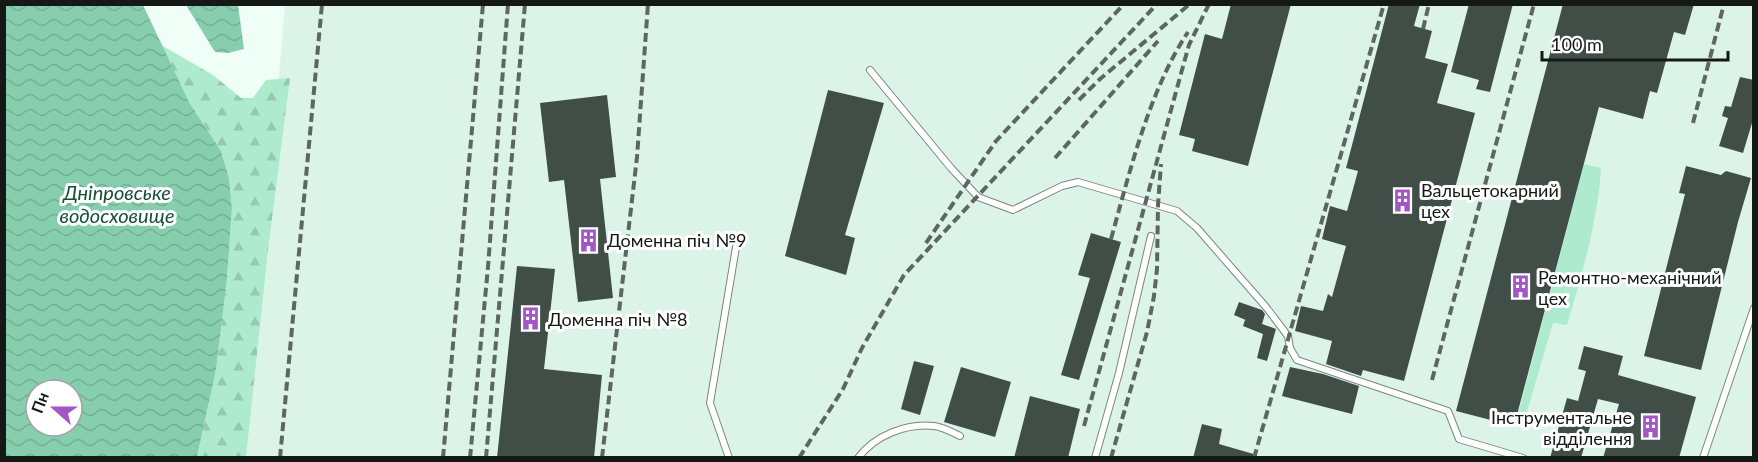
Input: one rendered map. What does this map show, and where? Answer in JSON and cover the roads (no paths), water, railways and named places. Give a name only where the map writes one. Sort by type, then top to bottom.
[{"type":"lane","points":[[870,70],[978,197],[1013,210],[1062,186],[1078,182],[1177,211],[1197,228],[1266,307],[1288,336],[1290,348],[1297,360],[1448,411],[1459,438],[1523,458]]},
{"type":"lane","points":[[1095,458],[1119,373],[1151,236]]},
{"type":"lane","points":[[729,458],[710,403],[736,248]]},
{"type":"lane","points":[[1703,458],[1754,308]]},
{"type":"lane","points":[[858,458],[866,447],[879,438],[914,425],[937,426],[960,436]]},
{"type":"water","name":"Дніпровське водосховище","points":[[4,5],[143,5],[189,102],[221,151],[229,178],[232,208],[227,279],[216,370],[197,457],[5,457]]},
{"type":"water","points":[[186,5],[238,5],[244,49],[228,53],[215,52]]},
{"type":"railway","points":[[280,458],[322,4]]},
{"type":"railway","points":[[443,458],[483,4]]},
{"type":"railway","points":[[470,458],[488,267],[508,4]]},
{"type":"railway","points":[[486,458],[525,4]]},
{"type":"railway","points":[[602,458],[637,157],[648,4]]},
{"type":"railway","points":[[926,243],[996,141],[1124,4]]},
{"type":"railway","points":[[799,458],[843,389],[862,348],[904,275],[1157,4]]},
{"type":"railway","points":[[1079,100],[1100,79],[1190,4]]},
{"type":"railway","points":[[1084,426],[1189,45],[1209,4]]},
{"type":"railway","points":[[1254,458],[1384,4]]},
{"type":"railway","points":[[1423,29],[1429,4]]},
{"type":"railway","points":[[1432,380],[1534,4]]},
{"type":"railway","points":[[1693,123],[1724,4]]},
{"type":"railway","points":[[1111,239],[1133,159],[1152,105],[1174,55],[1188,32]]},
{"type":"railway","points":[[1055,158],[1158,41]]},
{"type":"railway","points":[[1111,458],[1147,332],[1154,296],[1161,164]]},
{"type":"place","name":"Вальцетокарний цех","points":[[1403,200]]},
{"type":"place","name":"Доменна піч №9","points":[[589,240]]},
{"type":"place","name":"Ремонтно-механічний цех","points":[[1520,287]]},
{"type":"place","name":"Доменна піч №8","points":[[530,319]]},
{"type":"place","name":"Інструментальне відділення","points":[[1650,427]]}]
